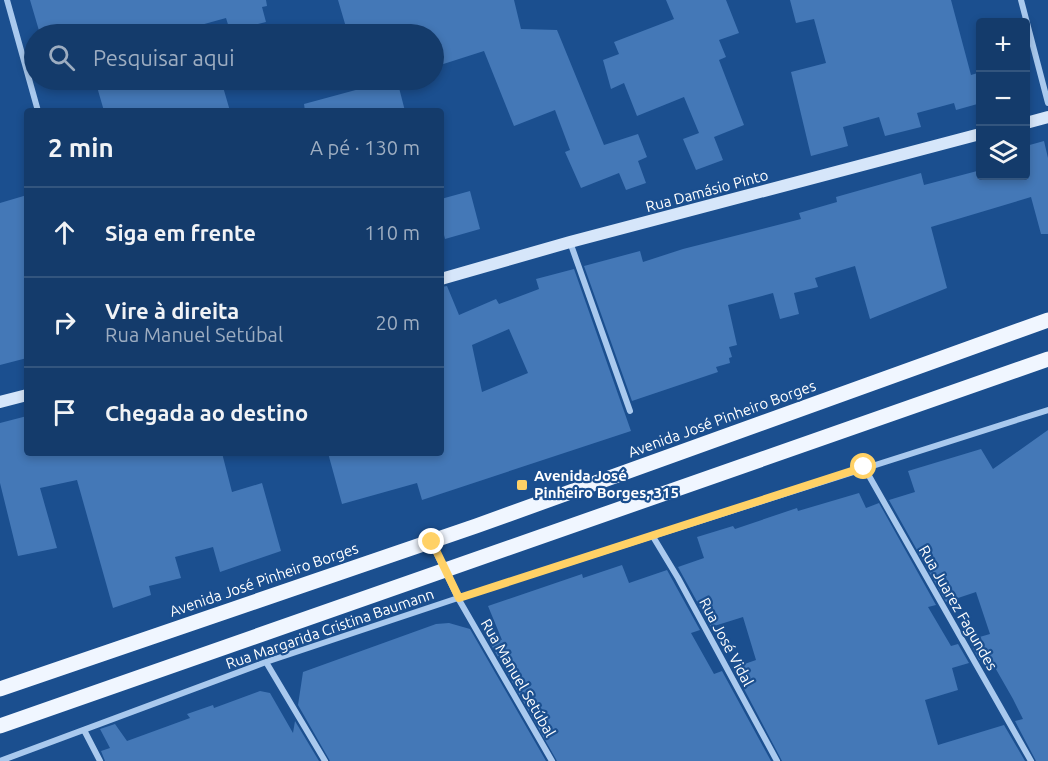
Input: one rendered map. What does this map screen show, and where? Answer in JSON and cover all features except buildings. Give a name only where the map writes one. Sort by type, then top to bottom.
[{"type":"main road","name":"Avenida José Pinheiro Borges","points":[[0,689],[432,542],[1048,320]]},
{"type":"main road","points":[[0,726],[1048,359]]},
{"type":"street","points":[[7,0],[24,61]]},
{"type":"street","points":[[1021,0],[1048,103]]},
{"type":"street","points":[[32,90],[37,108]]},
{"type":"street","points":[[1030,122],[1048,117]]},
{"type":"street","name":"Rua Damásio Pinto","points":[[444,278],[570,242],[976,135]]},
{"type":"street","points":[[570,242],[630,411]]},
{"type":"street","points":[[0,402],[24,396]]},
{"type":"street","name":"Rua Margarida Cristina Baumann","points":[[0,761],[266,662],[864,467],[1048,410]]},
{"type":"street","name":"Rua Juarez Fagundes","points":[[864,467],[1031,761]]},
{"type":"street","name":"Rua José Vidal","points":[[652,536],[678,578],[777,761]]},
{"type":"street","name":"Rua Manuel Setúbal","points":[[432,542],[459,598],[552,761]]},
{"type":"street","points":[[266,662],[325,761]]},
{"type":"street","points":[[84,730],[100,761]]},
{"type":"place","name":"Avenida José Pinheiro Borges, 315","points":[[522,485]]},
{"type":"route","points":[[432,542],[459,598],[864,467]]}]
